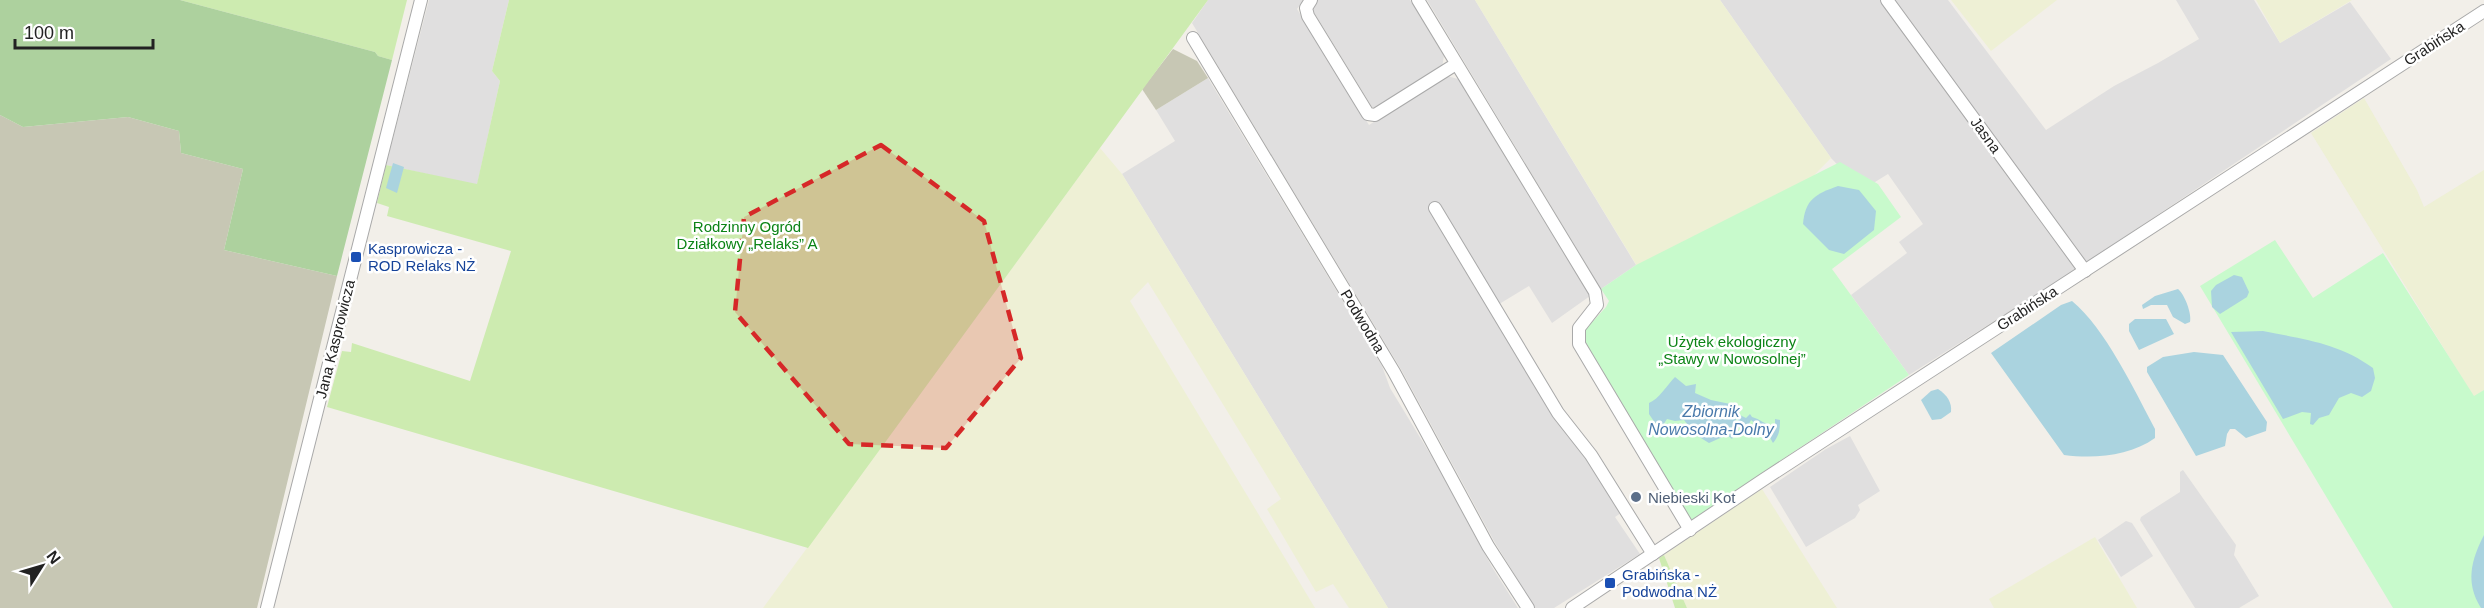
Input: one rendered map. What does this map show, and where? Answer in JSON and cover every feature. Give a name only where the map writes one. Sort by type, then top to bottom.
[{"type":"street","name":"Jana Kasprowicza","points":[[267,608],[421,0]]},
{"type":"street","points":[[1311,0],[1306,8],[1308,16],[1368,114],[1375,115],[1456,64]]},
{"type":"street","points":[[1418,0],[1595,292],[1597,304],[1579,328],[1579,344],[1690,530]]},
{"type":"street","name":"Jasna","points":[[1887,0],[2085,271]]},
{"type":"street","name":"Grabińska","points":[[1572,608],[2484,11]]},
{"type":"street","name":"Podwodna","points":[[1193,38],[1394,372],[1492,553],[1528,608]]},
{"type":"street","points":[[1435,208],[1558,413],[1592,455],[1653,554]]},
{"type":"highlighted area","points":[[881,145],[984,221],[1021,358],[946,448],[849,444],[735,312],[744,217]]},
{"type":"shaded area","points":[[429,0],[509,0],[492,71],[500,81],[477,185],[386,165]]},
{"type":"shaded area","points":[[1208,0],[1304,0],[1297,9],[1369,125],[1447,76],[1458,79],[1590,296],[1552,323],[1529,286],[1491,309],[1621,513],[1615,517],[1640,554],[1554,608],[1535,608],[1494,541],[1402,371],[1192,23]]},
{"type":"shaded area","points":[[1318,0],[1410,0],[1444,56],[1442,67],[1380,107],[1372,107],[1312,9]]},
{"type":"shaded area","points":[[1427,0],[1475,0],[1636,265],[1601,289]]},
{"type":"shaded area","points":[[1475,0],[1720,0],[1831,158],[1784,206],[1662,307]]},
{"type":"shaded area","points":[[1720,0],[1948,0],[2046,130],[2114,86],[2199,39],[2176,0],[2254,0],[2280,43],[2350,2],[2391,59],[2078,268],[1909,375],[1851,295],[1907,253],[1899,242],[1923,224],[1888,174],[1862,190],[1831,158]]},
{"type":"shaded area","points":[[1951,0],[2057,0],[1991,51]]},
{"type":"shaded area","points":[[2256,0],[2352,0],[2280,43]]},
{"type":"shaded area","points":[[1173,49],[1197,61],[1208,78],[1156,110],[1142,89]]},
{"type":"shaded area","points":[[1208,78],[1382,366],[1390,388],[1438,467],[1492,567],[1518,608],[1388,608],[1122,174],[1175,141],[1156,110]]},
{"type":"shaded area","points":[[2364,98],[2417,190],[2424,207],[2484,170],[2484,390],[2474,397],[2311,133]]},
{"type":"shaded area","points":[[0,115],[23,127],[128,117],[179,131],[181,153],[243,169],[224,250],[337,276],[257,608],[0,608]]},
{"type":"shaded area","points":[[1100,148],[1122,174],[1388,608],[1349,608],[1333,584],[1316,592],[1267,509],[1281,499],[1148,282],[1130,301],[1315,608],[763,608]]},
{"type":"shaded area","points":[[1850,436],[1880,491],[1858,505],[1860,510],[1855,518],[1806,547],[1770,487],[1826,449]]},
{"type":"shaded area","points":[[2183,470],[2236,545],[2234,555],[2259,596],[2239,608],[2195,608],[2140,520],[2141,517],[2180,492],[2180,472]]},
{"type":"shaded area","points":[[1762,489],[1837,608],[1687,608],[1664,555]]},
{"type":"shaded area","points":[[2126,521],[2132,523],[2153,556],[2121,577],[2098,540]]},
{"type":"shaded area","points":[[2095,537],[2137,608],[1994,608],[1989,599]]},
{"type":"green space","points":[[0,0],[180,0],[375,52],[378,56],[392,60],[337,276],[224,250],[243,169],[181,153],[179,131],[128,117],[23,127],[0,115]]},
{"type":"green space","points":[[180,0],[407,0],[392,60],[378,56],[375,52]]},
{"type":"green space","name":"Rodzinny Ogród Działkowy „Relaks” A","points":[[509,0],[1208,0],[808,548],[327,407],[342,351],[351,352],[352,343],[470,381],[511,251],[387,216],[389,207],[377,203],[386,165],[477,184],[500,81],[492,71]]},
{"type":"green space","name":"Użytek ekologiczny „Stawy w Nowosolnej”","points":[[1840,162],[1878,184],[1901,217],[1832,269],[1909,375],[1690,521],[1585,347],[1585,330],[1609,301],[1601,289],[1636,265]]},
{"type":"green space","points":[[2275,240],[2313,298],[2383,253],[2474,396],[2484,390],[2484,608],[2393,608],[2200,286]]},
{"type":"green space","points":[[1664,555],[1687,608],[1675,608],[1659,558]]},
{"type":"water","points":[[393,163],[404,167],[397,193],[386,188]]},
{"type":"water","points":[[1838,186],[1859,190],[1876,211],[1874,230],[1844,254],[1829,250],[1803,224],[1809,203],[1818,195]]},
{"type":"water","points":[[2234,275],[2242,277],[2249,292],[2247,297],[2220,314],[2212,307],[2211,291],[2216,285]]},
{"type":"water","points":[[2178,289],[2187,305],[2190,322],[2185,324],[2173,317],[2167,305],[2151,305],[2143,309],[2142,305],[2155,296]]},
{"type":"water","points":[[2072,301],[2107,343],[2155,429],[2155,438],[2135,449],[2112,455],[2088,457],[2064,455],[1991,353],[2061,305]]},
{"type":"water","points":[[2135,319],[2166,319],[2174,334],[2139,350],[2129,331],[2129,324]]},
{"type":"water","points":[[2263,331],[2334,347],[2360,360],[2373,368],[2375,378],[2371,391],[2362,397],[2351,393],[2339,398],[2329,415],[2319,418],[2313,425],[2310,424],[2311,413],[2302,412],[2283,419],[2231,332]]},
{"type":"water","points":[[2194,352],[2223,355],[2267,422],[2266,431],[2246,438],[2235,429],[2230,429],[2225,446],[2196,456],[2147,372],[2147,367],[2163,357]]},
{"type":"water","name":"Zbiornik Nowosolna-Dolny","points":[[1675,377],[1686,386],[1696,384],[1695,393],[1711,400],[1735,405],[1740,415],[1746,418],[1750,414],[1752,417],[1775,426],[1775,419],[1780,420],[1777,438],[1773,443],[1765,429],[1757,434],[1751,429],[1755,428],[1756,424],[1751,420],[1749,424],[1741,426],[1737,418],[1734,424],[1736,432],[1732,439],[1727,435],[1709,443],[1696,435],[1684,420],[1667,419],[1663,425],[1655,423],[1649,414],[1649,403],[1660,395]]},
{"type":"water","points":[[1938,389],[1948,399],[1951,412],[1941,419],[1932,420],[1921,400],[1931,391]]},
{"type":"water","points":[[2484,535],[2484,608],[2481,608],[2471,581],[2473,562]]},
{"type":"place","name":"Kasprowicza - ROD Relaks NŻ","points":[[356,257]]},
{"type":"place","name":"Niebieski Kot","points":[[1636,497]]},
{"type":"place","name":"Grabińska - Podwodna NŻ","points":[[1610,583]]}]
